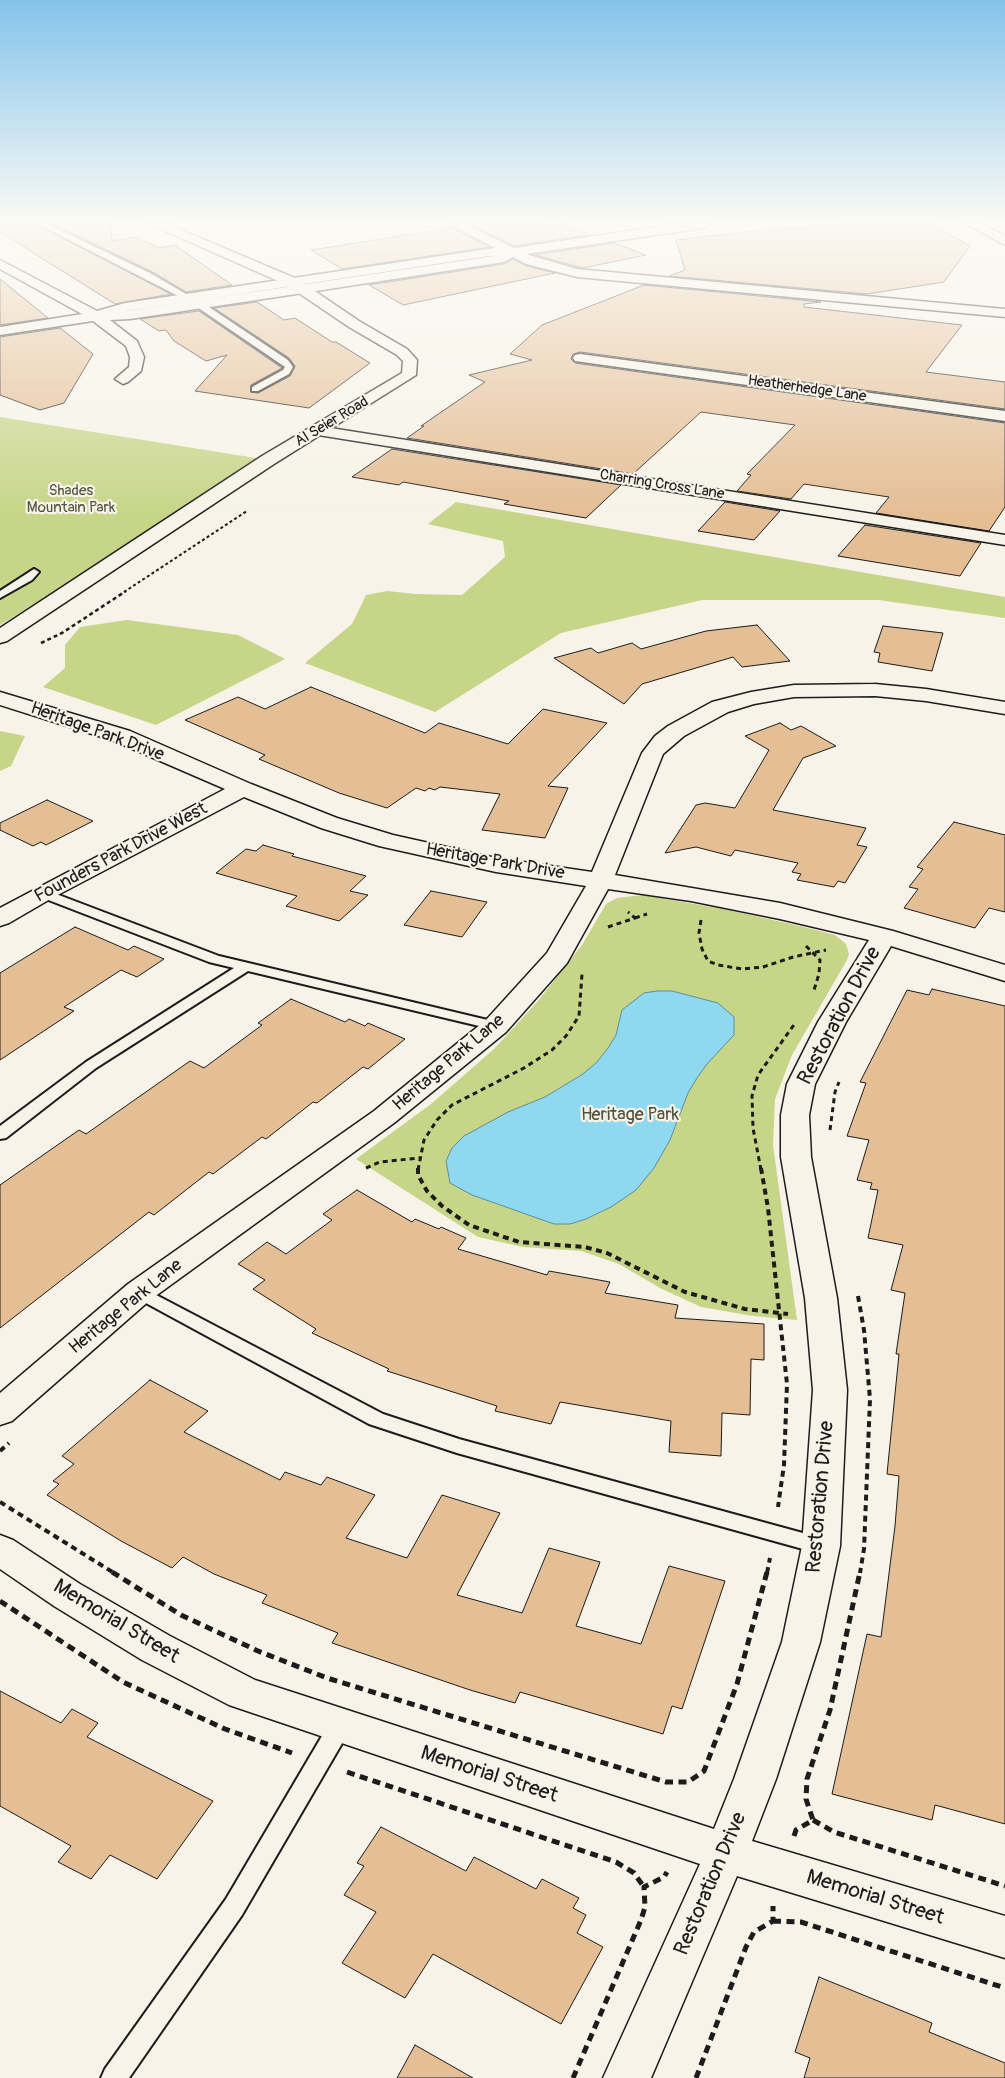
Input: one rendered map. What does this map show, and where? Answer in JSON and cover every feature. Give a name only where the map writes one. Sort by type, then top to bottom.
[{"type":"street","points":[[0,331],[64,321]]},
{"type":"street","points":[[102,321],[132,344],[137,357],[136,368],[123,379]]},
{"type":"street","name":"Al Seier Road","points":[[0,637],[268,460],[409,375],[410,360],[402,352],[354,321]]},
{"type":"street","name":"Heatherhedge Lane","points":[[580,358],[1005,416]]},
{"type":"street","name":"Charring Cross Lane","points":[[318,430],[1005,540]]},
{"type":"street","name":"Heritage Park Lane","points":[[0,1412],[139,1292],[384,1116],[496,1026],[558,957],[597,887],[654,753],[663,741],[676,731],[720,707],[751,698],[794,691],[834,689],[875,690],[926,695],[1005,708]]},
{"type":"street","name":"Heritage Park Drive","points":[[0,698],[122,736],[243,789],[329,822],[387,841],[597,887],[780,911],[884,936],[1005,973]]},
{"type":"street","name":"Founders Park Drive West","points":[[0,918],[43,893],[243,789]]},
{"type":"street","name":"Restoration Drive","points":[[627,2078],[726,1853],[755,1779],[801,1642],[821,1546],[830,1390],[823,1316],[796,1157],[795,1115],[801,1084],[805,1075],[832,1022],[884,936]]},
{"type":"street","name":"Memorial Street","points":[[0,1550],[67,1595],[124,1629],[243,1693],[726,1853],[1005,1937]]},
{"type":"lane","points":[[224,321],[285,362],[289,367],[286,372],[255,389]]},
{"type":"lane","points":[[0,595],[28,578],[34,572]]},
{"type":"lane","points":[[43,893],[168,943],[244,968],[429,1008],[496,1026]]},
{"type":"lane","points":[[0,1134],[91,1065],[244,968]]},
{"type":"lane","points":[[139,1292],[376,1419],[457,1446],[821,1546]]},
{"type":"lane","points":[[114,2078],[234,1907],[340,1726]]},
{"type":"path","points":[[34,645],[62,633],[246,511]]},
{"type":"path","points":[[597,887],[635,918]]},
{"type":"path","points":[[607,928],[652,913]]},
{"type":"path","points":[[801,941],[820,960],[819,974],[812,995]]},
{"type":"path","points":[[583,967],[579,1016],[566,1036],[552,1050],[524,1068],[452,1105],[438,1120],[424,1140],[418,1158],[418,1175],[426,1191],[442,1206],[477,1228],[520,1242],[585,1247],[608,1252],[685,1292],[745,1309],[823,1316]]},
{"type":"path","points":[[0,1502],[181,1615],[258,1651],[327,1678],[666,1782],[688,1782],[704,1771],[737,1684],[759,1608],[774,1533],[784,1465],[787,1384],[768,1208],[753,1128],[752,1096],[758,1075],[798,1019]]},
{"type":"path","points":[[360,1170],[380,1162],[418,1158]]},
{"type":"path","points":[[0,1450],[15,1438]]},
{"type":"path","points":[[813,1820],[834,1832],[1005,1886]]},
{"type":"path","points":[[573,2078],[641,1920],[645,1907],[644,1887],[664,1877],[686,1840]]},
{"type":"path","points":[[773,1921],[801,1922],[1005,1988]]},
{"type":"green space","name":"Shades Mountain Park","points":[[0,417],[268,460],[0,625]]},
{"type":"green space","points":[[456,502],[1005,597],[1005,618],[879,600],[702,600],[561,633],[435,712],[305,663],[352,624],[366,595],[387,591],[415,594],[462,595],[505,557],[503,541],[428,524]]},
{"type":"green space","points":[[127,620],[238,635],[285,659],[156,725],[43,687],[65,668],[65,645],[80,627]]},
{"type":"green space","points":[[0,731],[25,736],[11,766],[0,771]]},
{"type":"green space","name":"Heritage Park","points":[[643,895],[723,909],[800,926],[835,935],[846,944],[849,954],[847,960],[792,1055],[775,1099],[773,1145],[797,1320],[753,1316],[701,1307],[660,1288],[619,1264],[581,1251],[523,1247],[478,1237],[356,1159],[431,1104],[495,1048],[538,1001],[582,945],[606,904],[617,898]]},
{"type":"water","points":[[672,991],[718,1003],[734,1017],[734,1035],[707,1064],[697,1078],[688,1093],[670,1140],[654,1168],[636,1190],[611,1207],[586,1219],[570,1224],[554,1224],[472,1195],[450,1183],[446,1161],[452,1148],[464,1136],[508,1112],[545,1097],[583,1074],[597,1062],[616,1035],[622,1010],[644,993]]},
{"type":"building","points":[[0,321],[28,321],[0,325]]},
{"type":"building","points":[[143,321],[214,321],[282,368],[251,385],[251,392],[258,393],[290,376],[295,366],[289,358],[233,321],[300,321],[370,363],[309,408],[195,391],[227,355],[206,361],[174,341],[166,330],[159,331]]},
{"type":"building","points":[[552,321],[927,321],[962,325],[926,372],[1005,382],[1005,409],[580,352],[573,354],[571,359],[575,363],[1005,423],[1005,507],[989,531],[876,513],[889,497],[804,484],[791,499],[737,491],[751,475],[747,474],[795,425],[701,412],[633,474],[407,438],[424,426],[421,426],[485,382],[469,375],[532,360],[510,354],[542,325]]},
{"type":"building","points":[[60,328],[93,354],[64,403],[40,410],[0,395],[0,337]]},
{"type":"building","points":[[392,449],[621,485],[586,518],[504,504],[509,501],[403,482],[399,485],[352,477]]},
{"type":"building","points":[[725,502],[780,511],[754,540],[698,531]]},
{"type":"building","points":[[865,525],[981,543],[960,576],[838,556]]},
{"type":"building","points":[[757,625],[790,661],[742,667],[733,657],[642,684],[624,704],[554,658],[591,648],[598,653],[632,643],[641,649],[706,631]]},
{"type":"building","points":[[883,626],[943,633],[932,671],[878,662],[880,653],[874,652]]},
{"type":"building","points":[[311,687],[425,733],[439,723],[508,744],[543,709],[607,723],[548,786],[568,788],[545,838],[482,830],[500,794],[440,787],[435,790],[429,788],[425,791],[416,788],[387,808],[339,793],[259,759],[265,755],[185,720],[238,697],[265,709]]},
{"type":"building","points":[[780,723],[791,730],[801,726],[836,746],[803,758],[773,810],[866,828],[857,845],[867,847],[845,883],[838,881],[834,887],[797,880],[801,874],[792,872],[798,863],[735,850],[731,856],[696,847],[665,853],[696,805],[705,803],[735,808],[769,750],[745,736]]},
{"type":"building","points":[[47,800],[93,821],[46,845],[41,842],[33,846],[0,830],[0,823]]},
{"type":"building","points":[[954,822],[1005,835],[1005,912],[989,908],[975,928],[904,908],[918,889],[909,887],[923,869],[917,867]]},
{"type":"building","points":[[263,845],[294,854],[292,856],[366,876],[350,891],[368,895],[339,921],[286,906],[297,896],[216,873],[246,849],[256,851]]},
{"type":"building","points":[[431,891],[487,902],[462,937],[404,925]]},
{"type":"building","points":[[75,927],[128,950],[134,946],[164,959],[137,977],[121,970],[64,1007],[74,1011],[0,1060],[0,973]]},
{"type":"building","points":[[932,989],[1005,1006],[1005,1824],[935,1805],[932,1820],[832,1794],[867,1634],[881,1637],[895,1526],[899,1476],[887,1474],[899,1354],[896,1354],[905,1293],[891,1290],[903,1245],[868,1238],[878,1190],[870,1189],[872,1183],[857,1180],[869,1140],[847,1136],[866,1083],[860,1082],[907,990],[929,995]]},
{"type":"building","points":[[291,999],[345,1022],[349,1019],[365,1026],[368,1023],[405,1039],[368,1069],[363,1067],[317,1103],[313,1102],[266,1139],[262,1137],[213,1174],[209,1172],[154,1215],[149,1212],[0,1328],[0,1185],[79,1130],[86,1134],[190,1061],[204,1068],[262,1025],[258,1023]]},
{"type":"building","points":[[357,1190],[412,1222],[415,1219],[439,1229],[441,1227],[466,1238],[458,1249],[547,1275],[549,1271],[610,1282],[605,1293],[678,1305],[675,1318],[764,1324],[764,1360],[751,1359],[750,1415],[722,1413],[721,1456],[669,1452],[671,1421],[560,1402],[551,1424],[495,1411],[497,1406],[387,1371],[389,1369],[312,1333],[316,1329],[253,1289],[265,1280],[238,1264],[267,1242],[286,1254],[332,1220],[323,1214]]},
{"type":"building","points":[[150,1380],[208,1411],[184,1432],[280,1480],[285,1472],[321,1485],[327,1477],[375,1495],[346,1538],[407,1558],[442,1495],[500,1513],[457,1595],[522,1613],[549,1548],[600,1562],[576,1626],[641,1644],[669,1566],[725,1581],[682,1709],[672,1706],[663,1734],[520,1692],[515,1703],[470,1690],[332,1643],[338,1633],[262,1603],[267,1595],[214,1574],[183,1557],[172,1568],[121,1541],[47,1495],[59,1484],[53,1481],[74,1464],[62,1456]]},
{"type":"building","points":[[0,1691],[61,1723],[72,1709],[98,1723],[87,1737],[213,1801],[157,1879],[110,1855],[91,1879],[58,1862],[71,1846],[0,1806]]},
{"type":"building","points":[[381,1827],[466,1871],[474,1857],[536,1889],[542,1879],[579,1898],[573,1908],[586,1915],[577,1933],[603,1947],[561,2024],[433,1954],[405,1998],[342,1963],[376,1912],[344,1895],[364,1866],[357,1863]]},
{"type":"building","points":[[819,1977],[932,2023],[929,2032],[1005,2063],[1005,2078],[804,2078],[810,2058],[795,2052]]},
{"type":"building","points":[[415,2045],[473,2078],[397,2078]]}]
